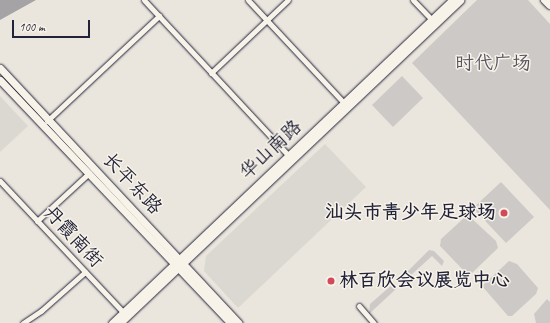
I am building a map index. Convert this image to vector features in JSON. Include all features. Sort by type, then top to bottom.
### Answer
[{"type":"main road","points":[[545,0],[550,5]]},
{"type":"street","points":[[144,0],[289,156]]},
{"type":"street","points":[[248,0],[344,103]]},
{"type":"street","points":[[211,73],[288,0]]},
{"type":"street","points":[[413,0],[432,20]]},
{"type":"street","name":"华山南路","points":[[120,323],[289,156],[452,0]]},
{"type":"street","name":"华山南路","points":[[112,323],[180,263],[460,0]]},
{"type":"street","points":[[46,122],[159,16]]},
{"type":"street","name":"长平东路","points":[[0,68],[89,173],[239,323]]},
{"type":"street","name":"长平东路","points":[[0,80],[46,122],[180,263],[231,323]]},
{"type":"street","points":[[37,220],[89,173]]},
{"type":"street","name":"丹霞南街","points":[[0,181],[124,313]]},
{"type":"street","points":[[23,323],[41,311],[85,272]]},
{"type":"street","points":[[359,306],[374,323]]},
{"type":"shaded area","points":[[0,0],[36,0],[0,20]]},
{"type":"shaded area","points":[[0,96],[28,126],[0,152]]},
{"type":"shaded area","points":[[325,144],[366,187],[238,308],[204,271],[206,256]]},
{"type":"green space","name":"时代广场","points":[[477,0],[528,0],[550,24],[550,210],[412,63]]},
{"type":"green space","points":[[402,76],[423,98],[393,127],[372,105]]},
{"type":"green space","name":"汕头市青少年足球场","points":[[501,182],[534,217],[506,243],[473,208]]},
{"type":"green space","points":[[470,217],[496,241],[498,248],[472,273],[467,274],[440,246],[441,239],[464,218]]},
{"type":"green space","points":[[429,250],[434,251],[444,261],[442,266],[432,256],[410,276],[406,273]]},
{"type":"green space","points":[[509,261],[517,264],[538,288],[536,294],[512,316],[508,316],[482,286]]},
{"type":"green space","points":[[393,284],[397,288],[369,314],[370,304]]},
{"type":"green space","points":[[547,299],[550,302],[550,323],[536,323],[534,314]]},
{"type":"place","name":"汕头市青少年足球场","points":[[504,213]]},
{"type":"place","name":"林百欣会议展览中心","points":[[331,281]]}]
